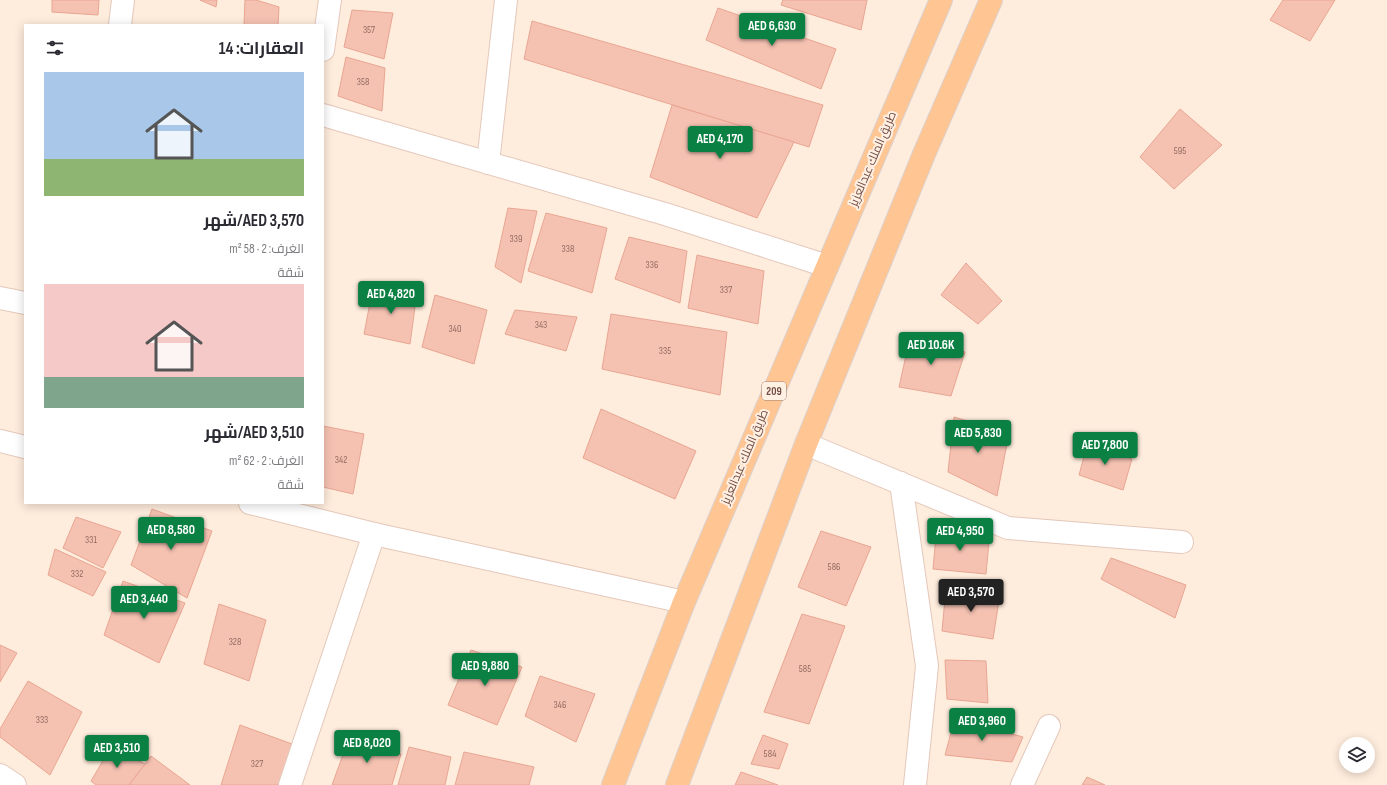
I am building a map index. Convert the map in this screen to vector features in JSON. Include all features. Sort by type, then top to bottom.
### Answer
[{"type":"main road","name":"طريق الملك عبدالعزيز","points":[[613,785],[684,602],[941,0]]},
{"type":"main road","points":[[677,785],[806,444],[924,154],[991,0]]},
{"type":"street","points":[[120,24],[123,0]]},
{"type":"street","points":[[324,43],[330,0]]},
{"type":"street","points":[[488,163],[506,0]]},
{"type":"street","points":[[324,115],[664,214],[827,266]]},
{"type":"street","points":[[0,298],[24,303]]},
{"type":"street","points":[[0,441],[24,447]]},
{"type":"street","points":[[806,444],[1008,528],[1182,542]]},
{"type":"street","points":[[901,483],[927,666],[915,785]]},
{"type":"street","points":[[254,504],[374,534],[684,602]]},
{"type":"street","points":[[290,785],[374,534]]},
{"type":"street","points":[[1022,785],[1049,726]]},
{"type":"street","points":[[0,775],[15,785]]},
{"type":"building","points":[[52,0],[99,0],[98,15],[52,12]]},
{"type":"building","points":[[200,0],[217,0],[216,7]]},
{"type":"building","points":[[245,0],[256,0],[279,7],[278,24],[244,24]]},
{"type":"building","points":[[783,0],[867,0],[861,30],[781,5]]},
{"type":"building","points":[[1283,0],[1335,0],[1310,41],[1270,20]]},
{"type":"building","points":[[718,8],[836,49],[821,89],[706,40]]},
{"type":"building","points":[[352,10],[393,13],[384,59],[344,47]]},
{"type":"building","points":[[532,21],[823,105],[809,147],[524,59]]},
{"type":"building","points":[[346,57],[385,68],[382,111],[338,96]]},
{"type":"building","points":[[672,105],[794,142],[757,218],[650,177]]},
{"type":"building","points":[[1180,109],[1222,145],[1174,189],[1140,157]]},
{"type":"building","points":[[508,208],[537,211],[521,283],[495,267]]},
{"type":"building","points":[[546,213],[607,228],[592,293],[528,271]]},
{"type":"building","points":[[629,237],[687,251],[680,303],[615,279]]},
{"type":"building","points":[[697,255],[764,271],[758,324],[688,308]]},
{"type":"building","points":[[966,263],[1002,301],[978,324],[941,295]]},
{"type":"building","points":[[373,287],[417,292],[410,344],[364,334]]},
{"type":"building","points":[[435,295],[487,310],[474,364],[422,347]]},
{"type":"building","points":[[515,310],[577,317],[566,351],[505,334]]},
{"type":"building","points":[[611,314],[727,332],[720,395],[602,369]]},
{"type":"building","points":[[911,333],[965,352],[951,396],[899,387]]},
{"type":"building","points":[[601,409],[696,451],[675,499],[583,458]]},
{"type":"building","points":[[954,417],[1009,433],[997,496],[948,472]]},
{"type":"building","points":[[324,426],[364,434],[353,494],[324,487]]},
{"type":"building","points":[[1088,442],[1132,459],[1123,490],[1079,475]]},
{"type":"building","points":[[152,509],[212,531],[187,598],[131,565]]},
{"type":"building","points":[[76,517],[121,532],[103,568],[63,548]]},
{"type":"building","points":[[937,525],[989,541],[986,574],[933,569]]},
{"type":"building","points":[[821,531],[871,547],[846,606],[798,587]]},
{"type":"building","points":[[55,549],[106,572],[93,596],[48,575]]},
{"type":"building","points":[[1111,558],[1186,585],[1175,618],[1101,579]]},
{"type":"building","points":[[123,581],[185,603],[159,663],[104,635]]},
{"type":"building","points":[[946,588],[1000,594],[993,639],[942,631]]},
{"type":"building","points":[[219,604],[266,620],[249,681],[204,664]]},
{"type":"building","points":[[802,614],[845,626],[809,724],[764,712]]},
{"type":"building","points":[[0,645],[17,653],[0,682]]},
{"type":"building","points":[[471,650],[522,667],[497,725],[448,705]]},
{"type":"building","points":[[945,660],[986,661],[988,703],[947,699]]},
{"type":"building","points":[[540,676],[595,694],[576,742],[525,716]]},
{"type":"building","points":[[28,681],[82,712],[50,775],[0,737],[0,729]]},
{"type":"building","points":[[955,718],[1023,737],[1012,762],[945,755]]},
{"type":"building","points":[[240,725],[292,744],[280,785],[221,785]]},
{"type":"building","points":[[351,733],[401,754],[392,785],[332,785]]},
{"type":"building","points":[[763,735],[788,744],[779,769],[751,764]]},
{"type":"building","points":[[111,747],[145,764],[129,785],[96,785],[91,781]]},
{"type":"building","points":[[409,747],[451,757],[445,785],[398,785]]},
{"type":"building","points":[[464,752],[534,767],[529,785],[455,785]]},
{"type":"building","points":[[151,756],[190,785],[129,785]]},
{"type":"building","points":[[741,772],[778,785],[735,785]]},
{"type":"building","points":[[1087,777],[1105,785],[1082,785]]}]
